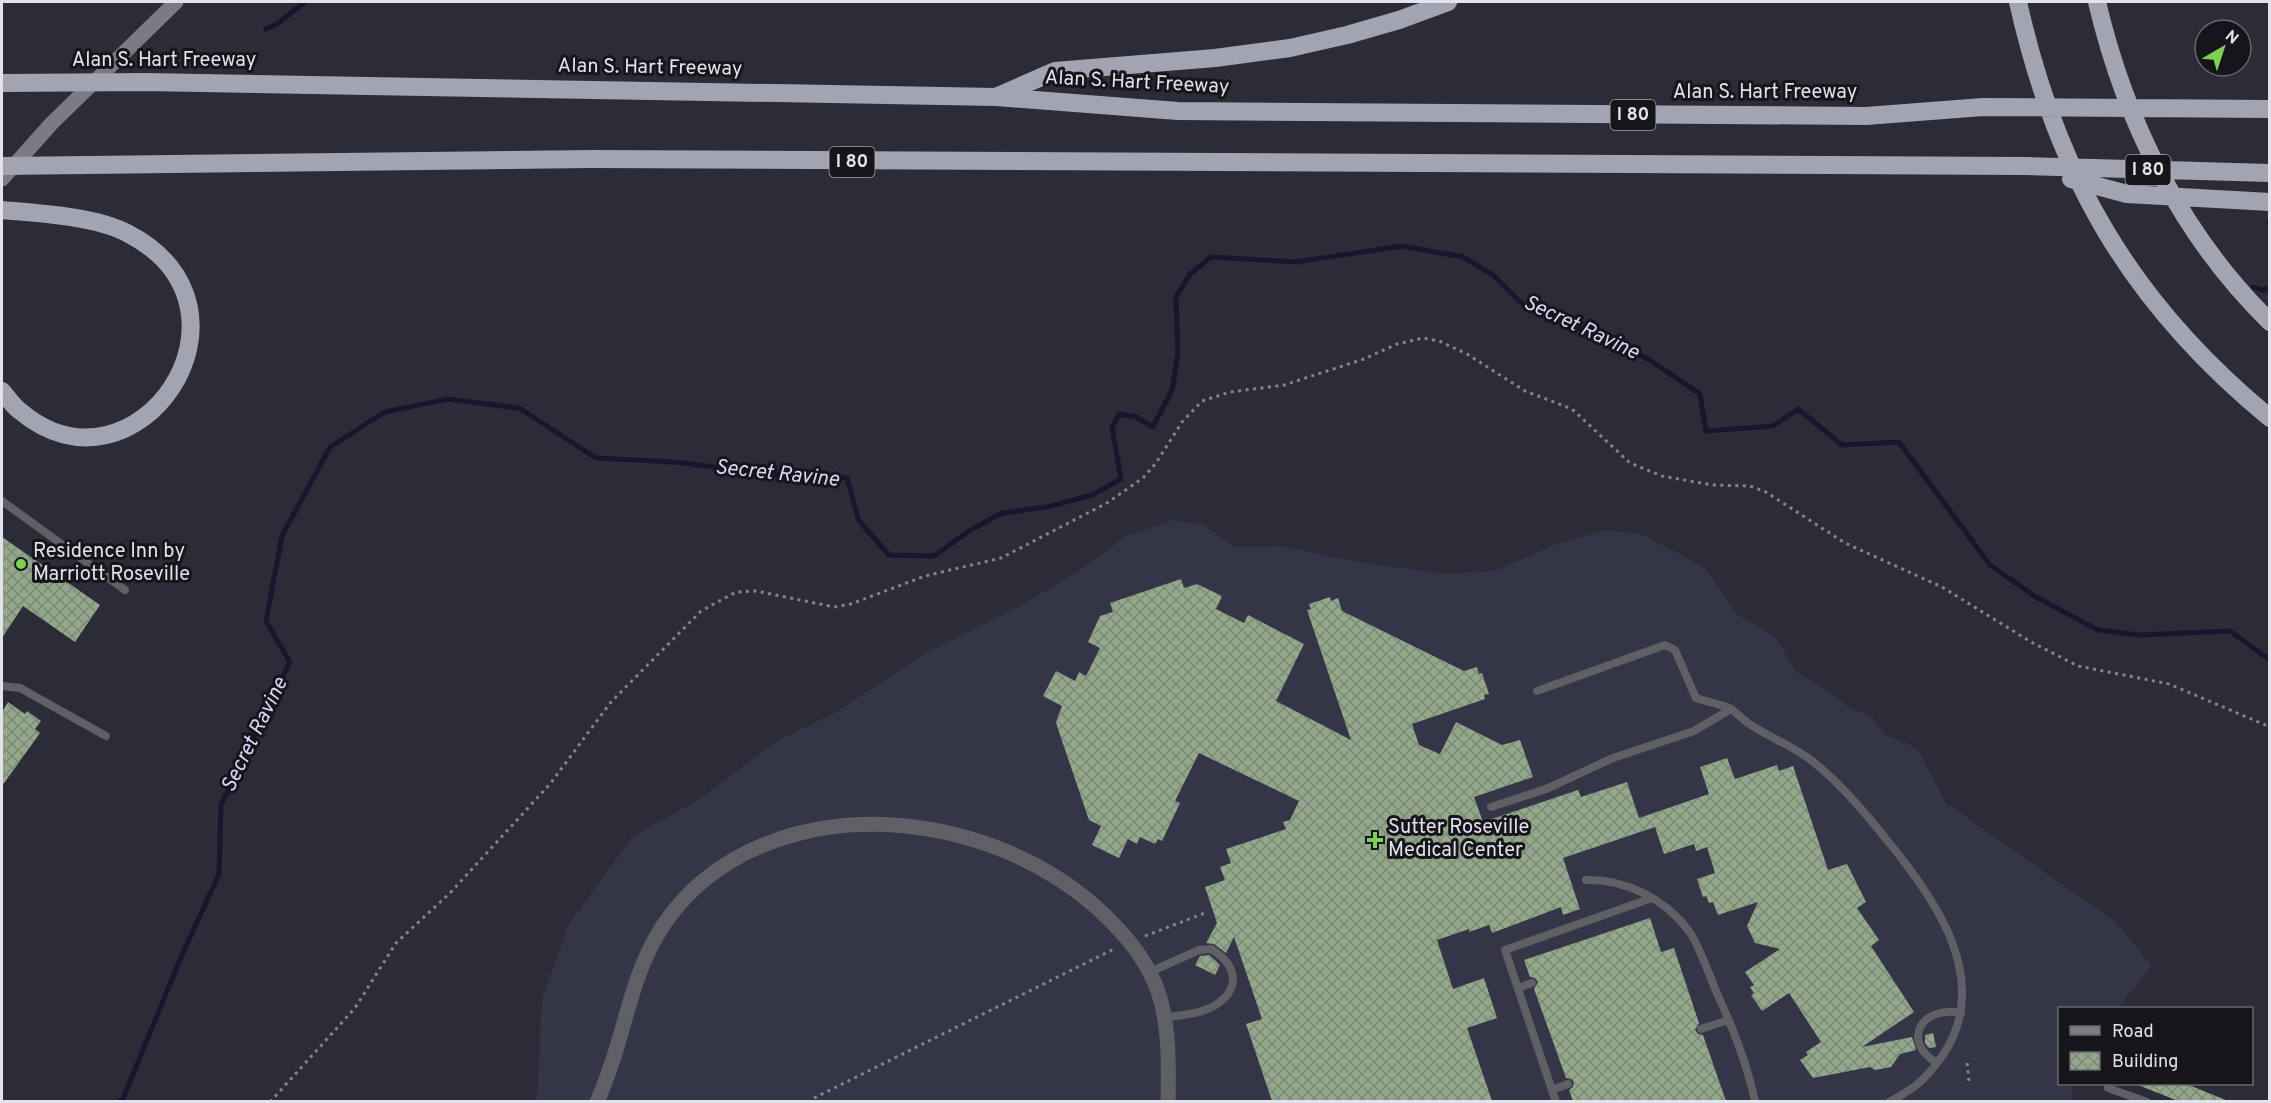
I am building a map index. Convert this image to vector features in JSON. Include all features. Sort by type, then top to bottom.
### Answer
[{"type":"highway","points":[[996,97],[1055,71],[1215,58],[1290,48],[1358,32],[1448,2]]},
{"type":"highway","points":[[2018,2],[2034,64],[2072,168],[2113,244],[2137,280],[2190,346],[2217,373],[2270,418]]},
{"type":"highway","points":[[2097,2],[2111,59],[2152,160],[2197,235],[2230,281],[2270,322]]},
{"type":"highway","name":"Alan S. Hart Freeway","points":[[2,82],[193,83],[996,97],[1178,111],[1866,116],[1983,107],[2270,109]]},
{"type":"highway","name":"I 80","points":[[2,166],[591,159],[2026,166],[2270,173]]},
{"type":"highway","points":[[2026,166],[2127,194],[2270,202]]},
{"type":"highway","points":[[2,210],[33,212],[104,225],[125,232],[150,247],[168,264],[180,283],[187,303],[191,340],[180,375],[169,392],[140,422],[120,431],[98,436],[72,436],[45,428],[19,411],[2,391]]},
{"type":"main road","points":[[2,179],[51,124],[176,2]]},
{"type":"street","points":[[597,1101],[641,964],[667,919],[684,898],[711,875],[750,850],[775,840],[823,828],[879,825],[934,830],[1007,851],[1038,865],[1079,892],[1110,920],[1130,942],[1156,985],[1164,1018],[1168,1055],[1168,1101]]},
{"type":"lane","points":[[2,501],[125,590]]},
{"type":"lane","points":[[1537,691],[1665,645],[1675,650],[1696,698],[1731,709],[1749,724],[1811,761],[1855,803],[1899,854],[1951,938],[1960,964],[1963,989],[1961,1013],[1952,1040],[1937,1063],[1928,1076],[1913,1089],[1889,1101]]},
{"type":"lane","points":[[2,686],[20,688],[106,736]]},
{"type":"lane","points":[[1491,807],[1546,789],[1613,758],[1694,731],[1731,709]]},
{"type":"lane","points":[[1586,880],[1599,880],[1636,889],[1664,905],[1690,932],[1743,1056],[1755,1101]]},
{"type":"lane","points":[[1556,1101],[1505,950],[1652,898]]},
{"type":"lane","points":[[1150,972],[1199,950],[1210,949],[1228,962],[1234,981],[1230,992],[1220,1002],[1204,1010],[1164,1018]]},
{"type":"lane","points":[[1518,988],[1532,983]]},
{"type":"lane","points":[[1937,1063],[1923,1053],[1918,1042],[1918,1033],[1922,1024],[1931,1015],[1939,1012],[1961,1013]]},
{"type":"lane","points":[[1701,1029],[1728,1020]]},
{"type":"lane","points":[[1552,1090],[1568,1084]]},
{"type":"lane","points":[[2108,1088],[2147,1101]]},
{"type":"path","points":[[270,1101],[355,1008],[396,943],[465,876],[550,784],[611,702],[701,611],[736,592],[756,591],[834,607],[851,604],[925,576],[1002,558],[1107,503],[1143,478],[1156,463],[1182,422],[1202,401],[1230,392],[1284,385],[1364,359],[1397,344],[1423,338],[1439,341],[1467,354],[1525,391],[1572,409],[1630,463],[1662,476],[1712,484],[1750,486],[1766,492],[1845,543],[1942,587],[2031,642],[2078,666],[2169,684],[2270,727]]},
{"type":"path","points":[[814,1098],[1101,954],[1205,913]]},
{"type":"path","points":[[1967,1064],[1969,1081]]},
{"type":"shaded area","points":[[1173,520],[1204,525],[1234,547],[1282,546],[1358,562],[1445,574],[1498,570],[1551,546],[1601,531],[1639,533],[1704,567],[1737,614],[1777,639],[1796,672],[1829,691],[1852,710],[1870,715],[1886,735],[1917,748],[1946,803],[2116,922],[2152,966],[2119,1007],[2058,1007],[2058,1085],[2071,1085],[2073,1101],[535,1102],[542,998],[569,924],[633,836],[700,799],[777,741],[831,715],[924,654],[1018,607],[1079,571],[1125,537]]},
{"type":"building","name":"Residence Inn by Marriott Roseville","points":[[2,537],[100,605],[75,642],[23,606],[2,638]]},
{"type":"building","points":[[1181,579],[1184,588],[1197,584],[1222,596],[1216,609],[1244,623],[1248,615],[1304,644],[1276,701],[1351,740],[1307,610],[1311,609],[1309,604],[1330,597],[1331,601],[1338,598],[1342,611],[1464,671],[1477,667],[1479,674],[1482,673],[1489,694],[1484,695],[1485,699],[1412,724],[1419,745],[1440,754],[1456,722],[1502,745],[1520,740],[1533,777],[1474,797],[1483,822],[1578,790],[1581,797],[1627,782],[1639,818],[1709,794],[1700,767],[1727,758],[1735,779],[1777,765],[1779,771],[1793,766],[1828,870],[1847,864],[1866,902],[1857,908],[1879,940],[1871,946],[1914,1012],[1862,1047],[1912,1037],[1916,1050],[1900,1054],[1891,1067],[1875,1070],[1870,1067],[1813,1078],[1800,1060],[1808,1055],[1806,1052],[1821,1042],[1789,993],[1762,1011],[1751,995],[1754,993],[1750,987],[1754,985],[1745,972],[1780,949],[1755,943],[1747,926],[1758,902],[1718,915],[1713,902],[1709,903],[1706,896],[1703,897],[1697,879],[1715,873],[1707,847],[1696,851],[1694,844],[1664,854],[1655,827],[1563,858],[1580,909],[1563,915],[1561,907],[1492,933],[1489,925],[1437,940],[1453,989],[1484,978],[1497,1018],[1467,1028],[1492,1101],[1272,1101],[1246,1024],[1262,1019],[1234,937],[1226,953],[1214,944],[1206,943],[1217,923],[1205,887],[1225,880],[1220,867],[1231,863],[1226,849],[1286,829],[1283,822],[1290,820],[1299,801],[1199,753],[1175,801],[1180,803],[1162,841],[1158,839],[1155,844],[1140,837],[1137,844],[1128,839],[1119,858],[1092,845],[1101,826],[1089,820],[1059,732],[1056,722],[1062,706],[1043,696],[1056,671],[1075,681],[1079,672],[1086,676],[1100,648],[1088,642],[1100,616],[1113,612],[1110,603]]},
{"type":"building","points":[[8,702],[25,714],[27,711],[41,721],[35,729],[40,733],[2,786],[2,712]]},
{"type":"building","points":[[1650,918],[1661,952],[1674,948],[1699,1023],[1695,1030],[1698,1034],[1703,1035],[1726,1101],[1573,1101],[1569,1090],[1573,1087],[1574,1082],[1566,1078],[1534,989],[1538,982],[1535,978],[1530,977],[1524,960]]},
{"type":"building","points":[[1209,955],[1220,965],[1215,975],[1195,965],[1200,956]]},
{"type":"building","points":[[1933,1033],[1936,1047],[1929,1048],[1925,1043],[1925,1035]]},
{"type":"building","points":[[2138,1085],[2189,1085],[2228,1101],[2178,1101]]},
{"type":"waterway","points":[[266,29],[277,24],[305,2]]},
{"type":"waterway","name":"Secret Ravine","points":[[118,1102],[123,1099],[178,964],[219,874],[221,805],[290,662],[266,621],[282,536],[330,447],[385,412],[448,399],[519,408],[596,458],[674,462],[789,476],[847,478],[859,521],[889,555],[934,556],[969,531],[1002,513],[1047,507],[1092,495],[1121,479],[1112,427],[1119,414],[1136,417],[1153,427],[1172,390],[1178,355],[1176,297],[1190,274],[1211,257],[1296,262],[1402,246],[1463,257],[1493,275],[1520,302],[1648,359],[1700,394],[1706,431],[1773,426],[1798,409],[1842,445],[1899,442],[1990,565],[2036,597],[2098,630],[2138,635],[2230,631],[2270,660]]},
{"type":"waterway","points":[[2253,287],[2262,290],[2270,288]]},
{"type":"place","name":"Residence Inn by Marriott Roseville","points":[[21,564]]},
{"type":"place","name":"Sutter Roseville Medical Center","points":[[1375,840]]}]
